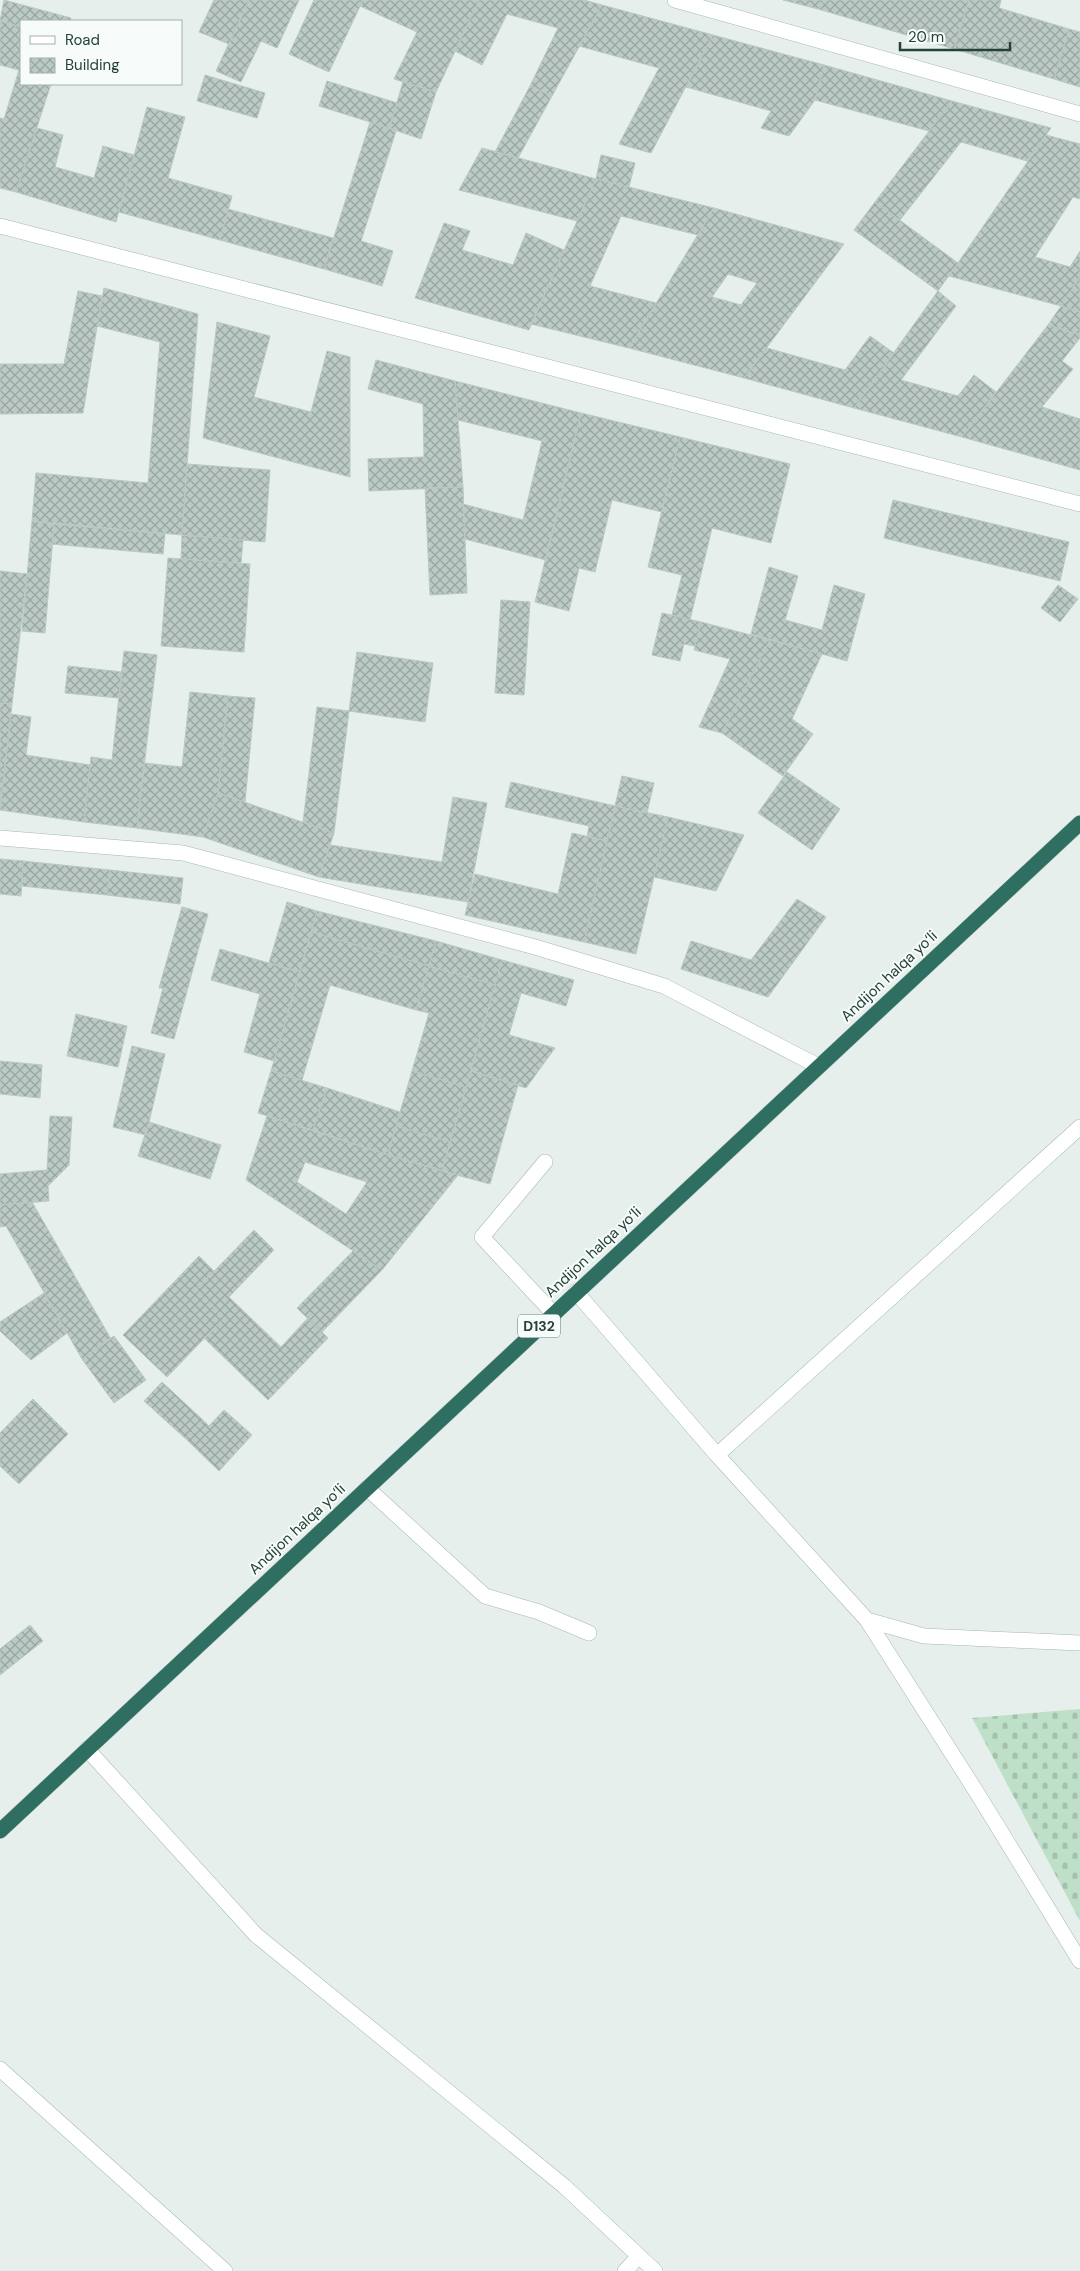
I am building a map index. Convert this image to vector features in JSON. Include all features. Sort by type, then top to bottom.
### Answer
[{"type":"highway","name":"Andijon halqa yo‘li","points":[[0,1831],[1080,823]]},
{"type":"street","points":[[675,0],[1080,114]]},
{"type":"street","points":[[0,226],[1080,504]]},
{"type":"street","points":[[0,838],[183,853],[535,947],[664,986],[818,1066]]},
{"type":"street","points":[[717,1455],[1080,1127]]},
{"type":"street","points":[[545,1162],[482,1237],[553,1313]]},
{"type":"street","points":[[576,1292],[717,1455],[867,1620],[979,1796],[1080,1961]]},
{"type":"street","points":[[367,1488],[485,1596],[539,1612],[589,1633]]},
{"type":"street","points":[[867,1620],[924,1636],[1080,1643]]},
{"type":"street","points":[[87,1749],[256,1935],[564,2186],[655,2271]]},
{"type":"street","points":[[3,2077],[225,2271]]},
{"type":"street","points":[[625,2271],[639,2256]]},
{"type":"green space","points":[[1080,1709],[1080,1921],[972,1718]]},
{"type":"building","points":[[4,0],[71,18],[70,20],[20,20],[20,27],[0,21]]},
{"type":"building","points":[[214,0],[249,0],[229,44],[199,32]]},
{"type":"building","points":[[249,0],[299,0],[277,48],[261,41],[241,82],[216,71]]},
{"type":"building","points":[[314,0],[363,0],[329,72],[289,54]]},
{"type":"building","points":[[363,0],[479,0],[436,92],[394,79],[417,32],[360,6]]},
{"type":"building","points":[[479,0],[584,0],[602,5],[552,96],[530,86],[558,28],[507,14],[482,65],[455,51]]},
{"type":"building","points":[[783,0],[825,0],[818,9]]},
{"type":"building","points":[[825,0],[969,0],[954,49],[818,9]]},
{"type":"building","points":[[969,0],[1001,0],[999,8],[1069,29],[1054,79],[954,49]]},
{"type":"building","points":[[602,5],[713,35],[651,153],[619,144],[659,68],[579,46]]},
{"type":"building","points":[[0,21],[20,27],[20,85],[51,85],[16,192],[0,188],[0,118],[4,119],[19,70],[0,65]]},
{"type":"building","points":[[1069,29],[1080,32],[1080,87],[1054,79]]},
{"type":"building","points":[[713,35],[824,65],[815,100],[789,136],[761,128],[771,111],[686,87]]},
{"type":"building","points":[[824,65],[952,101],[929,131],[815,100]]},
{"type":"building","points":[[205,75],[265,93],[257,118],[197,101]]},
{"type":"building","points":[[327,81],[397,103],[389,128],[319,106]]},
{"type":"building","points":[[403,82],[436,92],[421,139],[389,128]]},
{"type":"building","points":[[530,86],[552,96],[518,158],[495,152]]},
{"type":"building","points":[[952,101],[1051,128],[1027,161],[961,142],[900,220],[875,202]]},
{"type":"building","points":[[147,107],[185,117],[168,178],[232,196],[220,240],[119,212]]},
{"type":"building","points":[[370,122],[396,131],[361,241],[393,251],[382,286],[324,269]]},
{"type":"building","points":[[37,128],[63,135],[55,167],[94,178],[103,146],[134,155],[116,222],[16,192]]},
{"type":"building","points":[[1046,135],[1080,144],[1080,199],[1073,197],[1035,257],[1070,267],[1080,251],[1080,277],[1061,306],[949,276]]},
{"type":"building","points":[[482,148],[596,179],[577,221],[459,190]]},
{"type":"building","points":[[601,155],[635,163],[629,187],[596,179]]},
{"type":"building","points":[[596,179],[714,208],[698,235],[621,216],[590,286],[656,303],[629,348],[531,324]]},
{"type":"building","points":[[875,202],[958,263],[938,291],[854,230]]},
{"type":"building","points":[[714,208],[844,244],[744,378],[629,348]],"holes":[[[728,274],[757,283],[741,305],[712,297]]]},
{"type":"building","points":[[228,209],[333,238],[324,269],[220,240]]},
{"type":"building","points":[[444,223],[470,231],[462,250],[513,265],[526,233],[564,250],[529,330],[415,298]]},
{"type":"building","points":[[1080,277],[1080,312],[1061,306]]},
{"type":"building","points":[[104,288],[198,314],[182,535],[32,521],[36,473],[148,483],[160,342],[97,326]]},
{"type":"building","points":[[78,291],[102,296],[83,413],[0,414],[0,364],[64,364]]},
{"type":"building","points":[[938,291],[956,306],[901,380],[958,396],[974,375],[996,392],[962,437],[854,408]]},
{"type":"building","points":[[1061,306],[1080,312],[1080,335],[1048,325]]},
{"type":"building","points":[[217,322],[270,336],[254,397],[311,412],[327,351],[350,357],[350,477],[203,438]]},
{"type":"building","points":[[1048,325],[1080,335],[1080,338],[1062,361],[1073,369],[1042,407],[1080,419],[1080,470],[962,437]]},
{"type":"building","points":[[870,336],[894,353],[854,408],[744,378],[767,348],[845,370]]},
{"type":"building","points":[[376,360],[455,381],[463,487],[369,491],[368,459],[424,457],[423,404],[368,389]]},
{"type":"building","points":[[455,381],[581,413],[546,560],[465,539],[463,504],[523,520],[542,441],[458,420]]},
{"type":"building","points":[[581,413],[680,437],[662,512],[612,500],[595,572],[579,568],[569,611],[535,602]]},
{"type":"building","points":[[680,437],[790,464],[771,543],[712,528],[690,620],[672,615],[682,575],[648,567]]},
{"type":"building","points":[[187,464],[270,470],[265,542],[182,535]]},
{"type":"building","points":[[463,487],[467,593],[430,595],[425,488]]},
{"type":"building","points":[[893,500],[1069,542],[1060,581],[884,538]]},
{"type":"building","points":[[32,521],[54,524],[45,633],[22,631]]},
{"type":"building","points":[[54,524],[165,534],[163,554],[52,544]]},
{"type":"building","points":[[182,535],[243,540],[241,563],[181,559]]},
{"type":"building","points":[[168,558],[250,564],[244,652],[161,646]]},
{"type":"building","points":[[769,567],[798,576],[785,620],[822,630],[834,585],[865,594],[847,661],[751,634]]},
{"type":"building","points":[[0,571],[27,574],[12,704],[0,703]]},
{"type":"building","points":[[1058,585],[1078,599],[1060,622],[1041,608]]},
{"type":"building","points":[[501,600],[530,602],[524,695],[495,693]]},
{"type":"building","points":[[662,613],[701,622],[695,646],[684,644],[680,661],[652,655]]},
{"type":"building","points":[[701,622],[770,640],[722,733],[699,727],[730,659],[694,650]]},
{"type":"building","points":[[770,640],[822,654],[792,719],[813,734],[783,776],[722,733]]},
{"type":"building","points":[[124,651],[157,655],[137,828],[84,822],[91,757],[112,760]]},
{"type":"building","points":[[357,652],[433,663],[425,722],[349,711]]},
{"type":"building","points":[[68,666],[122,672],[119,698],[65,693]]},
{"type":"building","points":[[190,692],[228,696],[218,793],[203,837],[137,828],[144,763],[182,767]]},
{"type":"building","points":[[228,696],[255,698],[245,802],[218,793]]},
{"type":"building","points":[[0,703],[12,704],[0,808]]},
{"type":"building","points":[[317,707],[349,711],[334,833],[303,822]]},
{"type":"building","points":[[11,714],[31,717],[26,755],[90,765],[84,822],[0,810]]},
{"type":"building","points":[[787,772],[840,809],[812,850],[758,813]]},
{"type":"building","points":[[622,776],[654,783],[647,813],[615,806]]},
{"type":"building","points":[[511,782],[615,806],[607,841],[587,837],[589,826],[505,807]]},
{"type":"building","points":[[218,793],[334,833],[319,877],[203,837]]},
{"type":"building","points":[[453,797],[487,803],[468,902],[319,877],[330,845],[442,862]]},
{"type":"building","points":[[615,806],[668,817],[636,954],[584,942]]},
{"type":"building","points":[[668,817],[744,835],[716,891],[654,877]]},
{"type":"building","points":[[572,833],[607,841],[584,942],[465,915],[475,874],[558,894]]},
{"type":"building","points":[[0,859],[23,861],[21,896],[0,894]]},
{"type":"building","points":[[23,861],[110,870],[107,895],[22,886]]},
{"type":"building","points":[[110,870],[183,878],[180,904],[107,895]]},
{"type":"building","points":[[797,899],[826,917],[768,997],[681,969],[691,941],[751,960]]},
{"type":"building","points":[[287,902],[317,911],[300,972],[269,963]]},
{"type":"building","points":[[182,907],[208,914],[174,1039],[151,1033],[163,988],[159,988]]},
{"type":"building","points":[[317,911],[436,941],[429,966],[311,932]]},
{"type":"building","points":[[311,932],[429,966],[416,1010],[330,985],[302,1080],[271,1071]]},
{"type":"building","points":[[436,941],[502,960],[495,985],[429,966]]},
{"type":"building","points":[[220,949],[300,972],[274,1061],[244,1052],[260,994],[211,980]]},
{"type":"building","points":[[502,960],[574,980],[566,1006],[521,993],[509,1035],[555,1048],[526,1088],[471,1071]]},
{"type":"building","points":[[429,966],[495,985],[466,1087],[412,1071],[429,1013],[416,1010]]},
{"type":"building","points":[[76,1014],[127,1026],[118,1067],[67,1056]]},
{"type":"building","points":[[132,1046],[165,1054],[146,1135],[113,1127]]},
{"type":"building","points":[[0,1061],[42,1065],[40,1098],[0,1094]]},
{"type":"building","points":[[271,1071],[327,1088],[313,1130],[258,1113]]},
{"type":"building","points":[[412,1071],[466,1087],[450,1142],[396,1126]]},
{"type":"building","points":[[471,1071],[518,1085],[490,1184],[442,1171]]},
{"type":"building","points":[[327,1088],[400,1112],[388,1155],[313,1130]]},
{"type":"building","points":[[50,1116],[72,1117],[69,1165],[48,1186],[49,1201],[0,1205],[0,1174],[47,1170]]},
{"type":"building","points":[[267,1116],[388,1155],[458,1175],[382,1270],[246,1180]],"holes":[[[305,1162],[367,1182],[346,1214],[297,1182]]]},
{"type":"building","points":[[149,1122],[221,1145],[210,1179],[138,1156]]},
{"type":"building","points":[[396,1126],[450,1142],[442,1171],[388,1155]]},
{"type":"building","points":[[32,1202],[111,1339],[82,1359],[6,1226],[0,1227],[0,1205]]},
{"type":"building","points":[[254,1230],[274,1250],[229,1297],[281,1347],[308,1318],[328,1338],[268,1400],[204,1338],[224,1318],[196,1290]]},
{"type":"building","points":[[353,1251],[382,1270],[322,1332],[297,1308]]},
{"type":"building","points":[[199,1256],[214,1271],[196,1290],[224,1318],[167,1377],[123,1335]]},
{"type":"building","points":[[44,1293],[67,1333],[31,1360],[0,1331],[0,1322]]},
{"type":"building","points":[[114,1336],[146,1380],[114,1403],[82,1359]]},
{"type":"building","points":[[162,1382],[203,1420],[186,1439],[144,1401]]},
{"type":"building","points":[[33,1399],[68,1434],[19,1484],[0,1466],[0,1433]]},
{"type":"building","points":[[224,1410],[252,1435],[219,1471],[186,1439],[203,1420],[209,1426]]},
{"type":"building","points":[[30,1625],[43,1641],[0,1675],[0,1649]]}]
